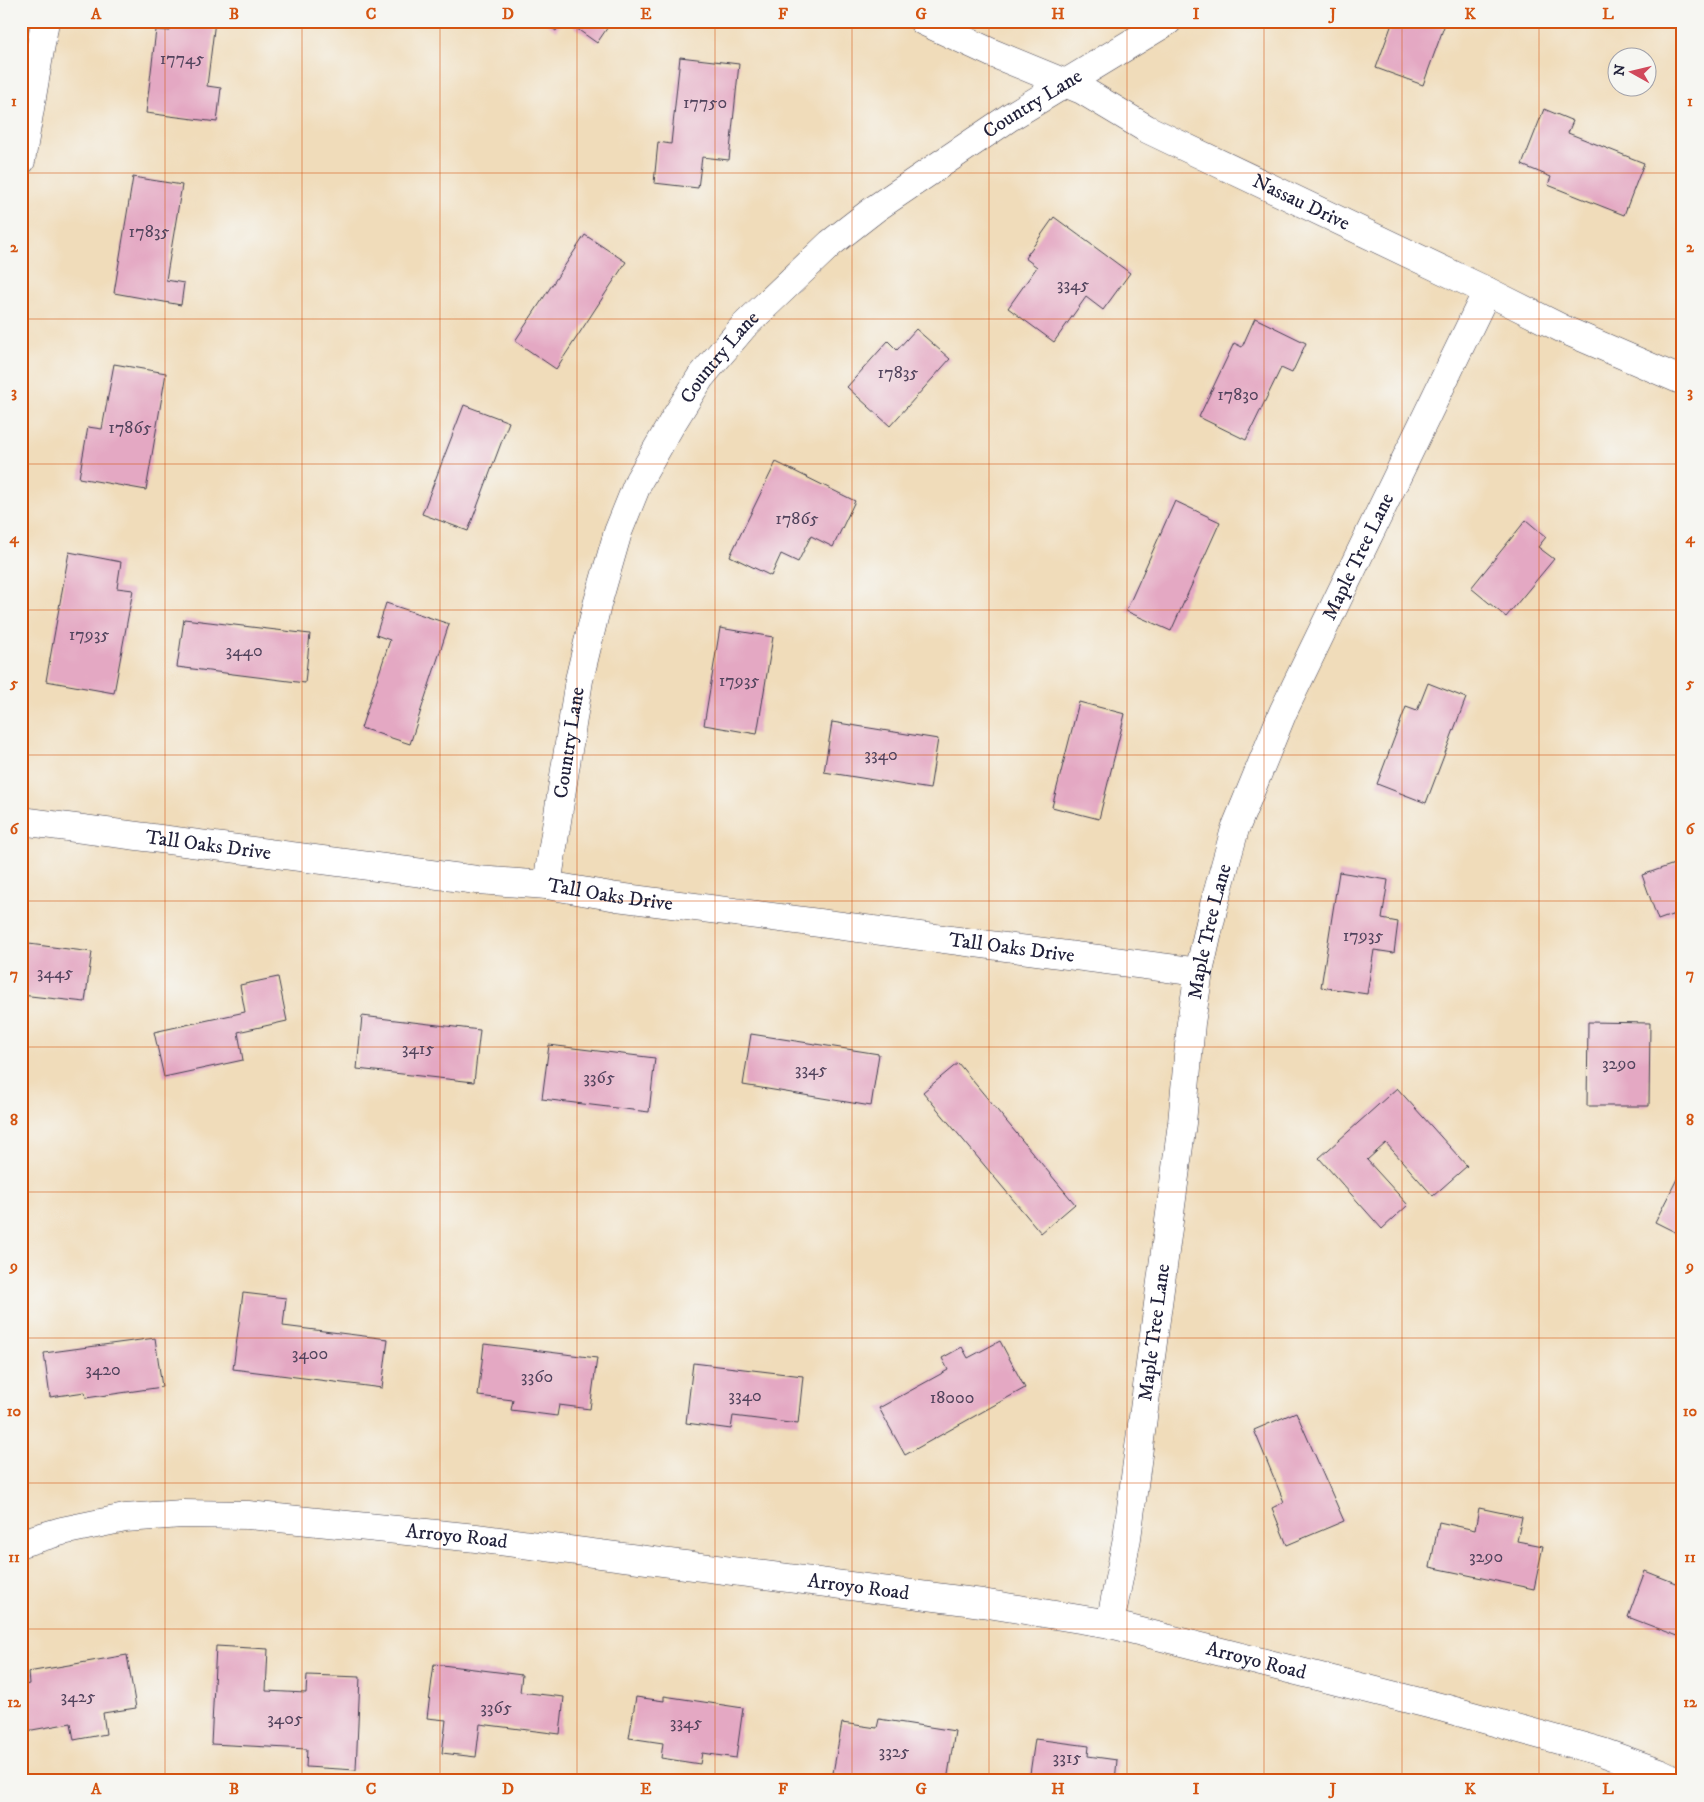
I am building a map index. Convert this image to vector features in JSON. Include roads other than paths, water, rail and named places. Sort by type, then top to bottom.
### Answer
[{"type":"street","points":[[21,161],[45,21]]},
{"type":"street","name":"Nassau Drive","points":[[923,21],[992,53],[1082,90],[1147,129],[1488,291],[1567,331],[1683,381]]},
{"type":"street","name":"Country Lane","points":[[547,885],[579,680],[597,605],[618,532],[639,480],[700,378],[744,326],[831,243],[884,203],[1010,117],[1168,21]]},
{"type":"street","name":"Maple Tree Lane","points":[[1110,1624],[1128,1528],[1182,1123],[1191,1023],[1199,972],[1214,906],[1235,829],[1284,712],[1488,291]]},
{"type":"street","name":"Tall Oaks Drive","points":[[21,821],[477,880],[547,885],[617,897],[1199,972]]},
{"type":"street","name":"Arroyo Road","points":[[21,1543],[125,1518],[182,1514],[248,1515],[505,1542],[982,1603],[1110,1624],[1453,1710],[1602,1752],[1678,1781]]}]
